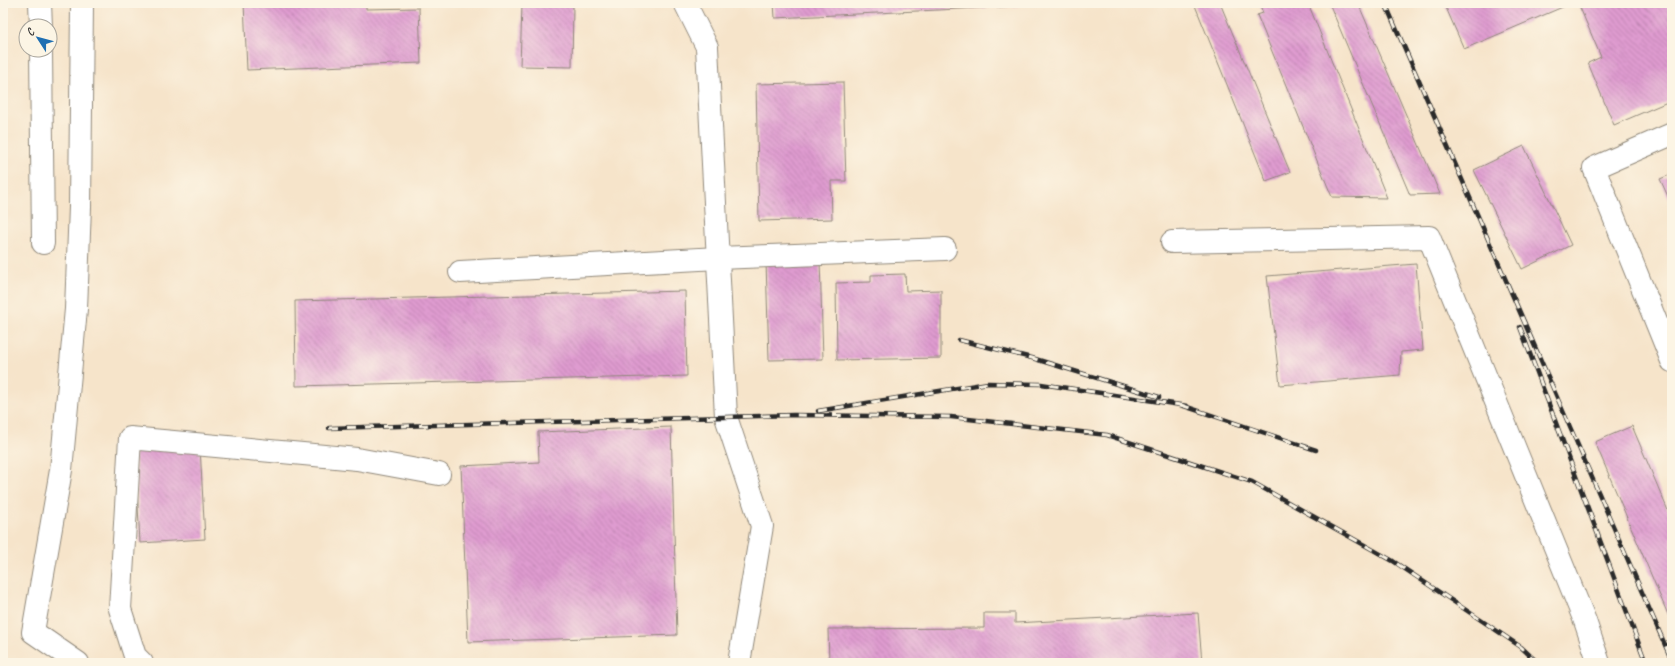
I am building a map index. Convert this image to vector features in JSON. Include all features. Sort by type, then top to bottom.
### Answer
[{"type":"lane","points":[[40,3],[41,18]]},
{"type":"lane","points":[[78,663],[33,632],[60,470],[76,309],[80,207],[82,3]]},
{"type":"lane","points":[[685,3],[707,47],[726,417],[762,526],[739,663]]},
{"type":"lane","points":[[41,58],[43,243]]},
{"type":"lane","points":[[1672,134],[1594,168],[1672,361]]},
{"type":"lane","points":[[1172,242],[1429,237],[1585,621],[1598,663]]},
{"type":"lane","points":[[460,272],[718,258],[945,249]]},
{"type":"lane","points":[[142,663],[135,656],[120,609],[130,438],[357,459],[439,474]]},
{"type":"building","points":[[244,3],[366,3],[366,9],[419,8],[421,63],[247,70]]},
{"type":"building","points":[[774,3],[1019,3],[1019,6],[775,18]]},
{"type":"building","points":[[1194,3],[1220,3],[1290,172],[1266,181]]},
{"type":"building","points":[[1259,3],[1308,3],[1387,198],[1332,197],[1257,15],[1263,13]]},
{"type":"building","points":[[1329,3],[1358,3],[1440,194],[1410,195]]},
{"type":"building","points":[[1444,3],[1572,3],[1464,49]]},
{"type":"building","points":[[1578,3],[1672,3],[1672,100],[1614,125],[1588,63],[1601,57]]},
{"type":"building","points":[[522,5],[573,5],[572,67],[520,66]]},
{"type":"building","points":[[843,82],[846,181],[831,181],[832,219],[759,221],[756,84]]},
{"type":"building","points":[[1524,146],[1571,245],[1522,269],[1474,170]]},
{"type":"building","points":[[1672,174],[1672,205],[1660,179]]},
{"type":"building","points":[[820,260],[823,359],[769,360],[766,262]]},
{"type":"building","points":[[1416,264],[1423,350],[1401,352],[1400,375],[1280,385],[1267,276]]},
{"type":"building","points":[[905,274],[906,291],[941,290],[941,358],[837,360],[836,283],[871,282],[871,275]]},
{"type":"building","points":[[685,291],[687,376],[296,386],[295,301]]},
{"type":"building","points":[[1632,426],[1672,520],[1672,616],[1669,617],[1595,442]]},
{"type":"building","points":[[671,427],[677,635],[468,642],[461,466],[539,462],[538,432]]},
{"type":"building","points":[[200,447],[205,539],[140,543],[135,451]]},
{"type":"building","points":[[984,613],[1015,613],[1015,623],[1198,613],[1202,663],[829,663],[828,629],[984,628]]},
{"type":"railway","points":[[1385,3],[1672,661]]},
{"type":"railway","points":[[1520,327],[1646,663]]},
{"type":"railway","points":[[959,340],[1032,358],[1159,397]]},
{"type":"railway","points":[[818,411],[988,383],[1041,384],[1187,406]]},
{"type":"railway","points":[[1181,405],[1316,450]]},
{"type":"railway","points":[[329,428],[794,415],[951,417],[1107,435],[1252,482],[1393,561],[1521,647],[1538,663]]}]
